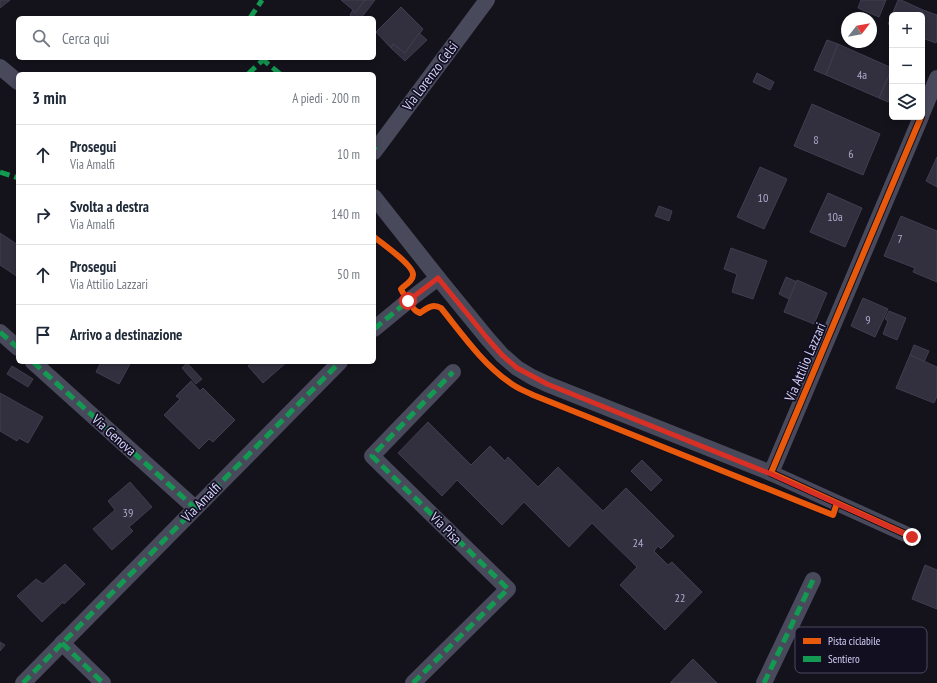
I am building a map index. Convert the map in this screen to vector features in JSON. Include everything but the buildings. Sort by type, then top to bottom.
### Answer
[{"type":"street","name":"Via Lorenzo Celsi","points":[[376,149],[487,0]]},
{"type":"street","points":[[0,67],[16,80]]},
{"type":"street","points":[[925,107],[937,78]]},
{"type":"street","name":"Via Attilio Lazzari","points":[[771,474],[920,120]]},
{"type":"street","points":[[376,200],[487,338],[502,355],[517,368],[547,384],[771,474],[912,537]]},
{"type":"street","points":[[376,327],[438,278]]},
{"type":"street","points":[[0,332],[16,346]]},
{"type":"street","name":"Via Genova","points":[[35,364],[195,508]]},
{"type":"street","name":"Via Amalfi","points":[[23,683],[338,364]]},
{"type":"street","name":"Via Pisa","points":[[413,683],[508,589],[372,456],[453,372]]},
{"type":"street","points":[[764,683],[813,580]]},
{"type":"street","points":[[62,643],[103,683]]},
{"type":"marked path","points":[[251,16],[262,0]]},
{"type":"marked path","points":[[263,60],[278,72]]},
{"type":"marked path","points":[[250,72],[263,60]]},
{"type":"marked path","points":[[0,172],[16,177]]},
{"type":"marked path","points":[[376,327],[408,301]]},
{"type":"marked path","points":[[0,332],[16,346]]},
{"type":"marked path","points":[[35,364],[195,508]]},
{"type":"marked path","points":[[23,683],[338,364]]},
{"type":"marked path","points":[[413,683],[508,589],[372,456],[453,372]]},
{"type":"marked path","points":[[764,683],[813,580]]},
{"type":"marked path","points":[[62,643],[103,683]]},
{"type":"cycle path","points":[[912,537],[771,473],[920,120]]},
{"type":"cycle path","points":[[376,239],[397,255],[412,271],[412,279],[401,289],[403,293]]},
{"type":"cycle path","points":[[414,309],[420,313],[433,306],[441,308],[473,348],[490,366],[512,384],[533,395],[833,515],[837,503]]},
{"type":"route","points":[[408,301],[438,278],[487,338],[502,355],[517,368],[547,384],[771,474],[912,537]]}]
